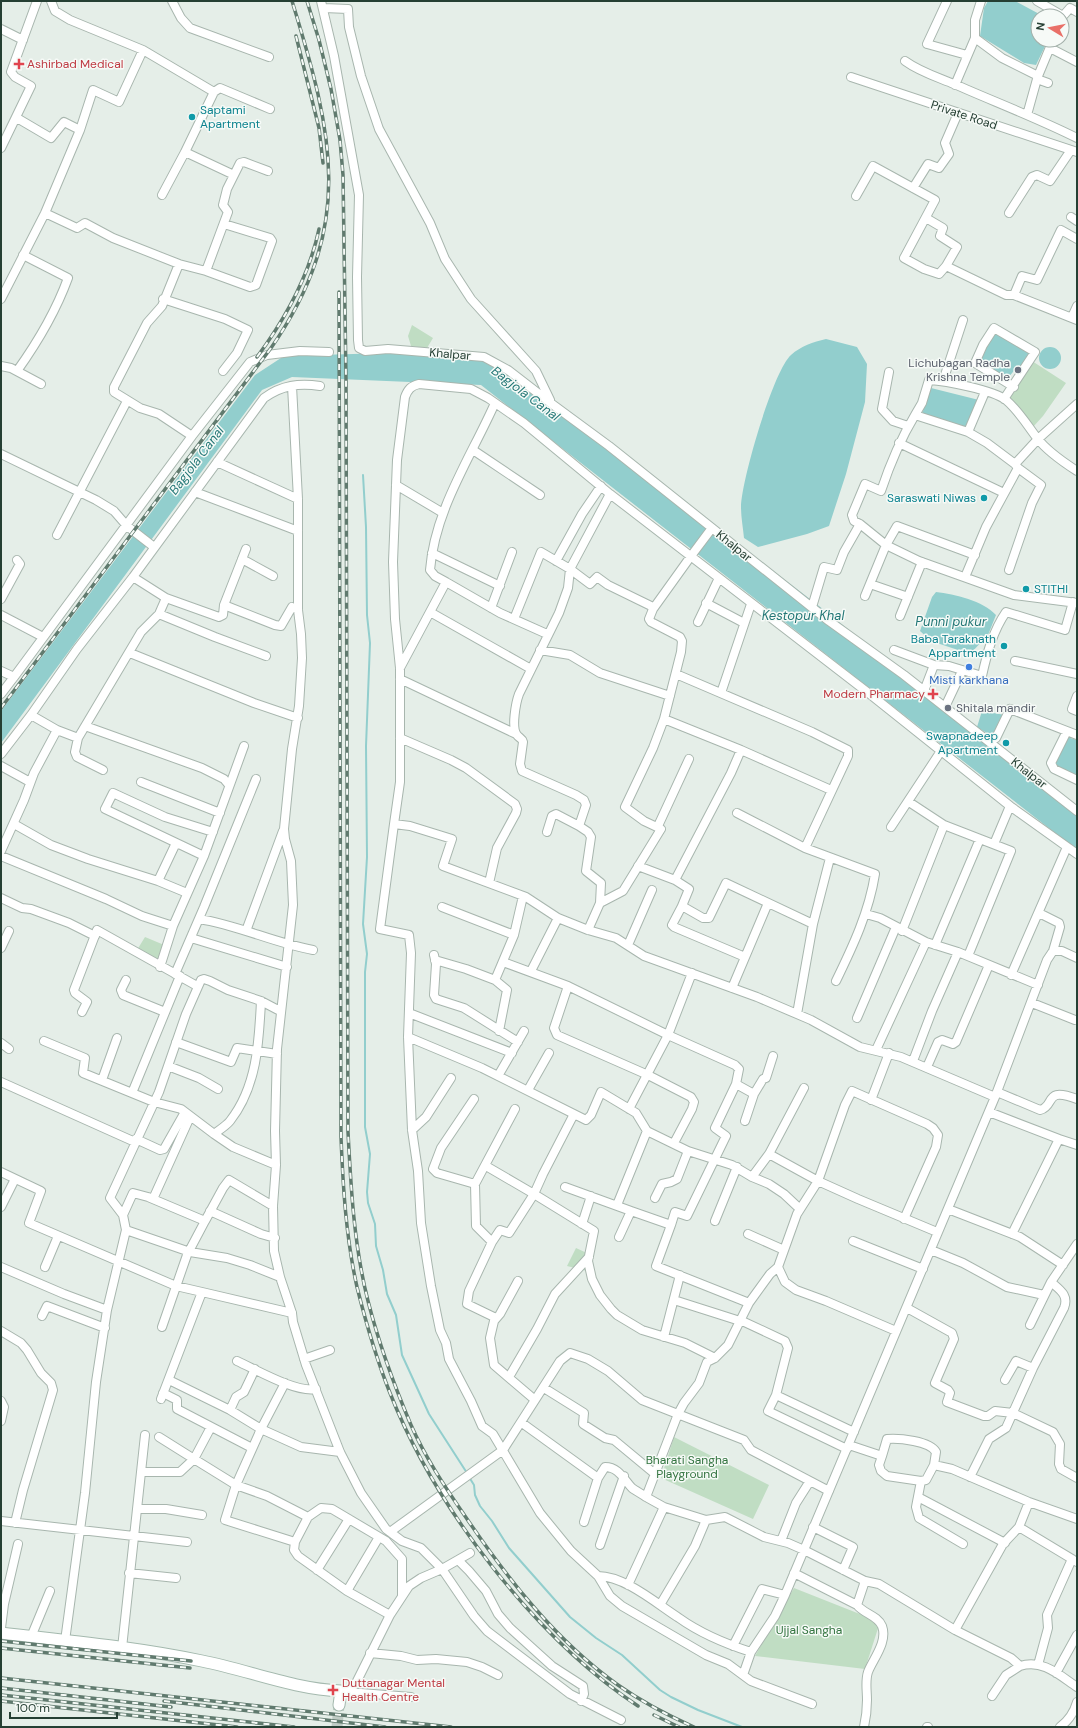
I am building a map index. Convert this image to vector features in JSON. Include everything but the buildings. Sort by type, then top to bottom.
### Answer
[{"type":"street","points":[[1,148],[17,118],[31,86],[15,77],[11,72],[37,1]]},
{"type":"street","points":[[51,1],[55,11],[70,20],[143,50],[214,92]]},
{"type":"street","points":[[172,1],[181,18],[190,28],[269,57]]},
{"type":"street","points":[[947,1],[927,44],[967,55]]},
{"type":"street","points":[[955,85],[975,38],[975,20],[981,1]]},
{"type":"street","points":[[1037,1],[1048,8]]},
{"type":"street","points":[[322,4],[348,9],[349,27],[361,76],[379,129],[430,223],[446,259],[471,299],[536,371],[552,404]]},
{"type":"street","name":"Khalpar","points":[[322,4],[348,124],[359,196],[357,277],[359,348],[365,351],[388,349],[484,357],[508,370],[609,446],[812,607],[945,707],[1077,811]]},
{"type":"street","points":[[1,29],[22,40]]},
{"type":"street","points":[[975,38],[1002,58],[1048,83]]},
{"type":"street","points":[[1027,115],[1038,77],[1049,48]]},
{"type":"street","points":[[1057,48],[1077,62]]},
{"type":"street","points":[[1,299],[45,213],[80,130],[93,90],[119,102],[143,50]]},
{"type":"street","points":[[904,62],[1077,138]]},
{"type":"street","name":"Private Road","points":[[851,77],[1074,151]]},
{"type":"street","points":[[162,195],[186,152],[214,92],[220,88],[270,109]]},
{"type":"street","points":[[913,188],[928,164],[939,168],[949,154],[945,143],[958,113]]},
{"type":"street","points":[[17,118],[51,138],[64,122],[80,130]]},
{"type":"street","points":[[1009,213],[1032,177],[1037,176],[1050,181],[1074,151]]},
{"type":"street","points":[[186,152],[234,175]]},
{"type":"street","points":[[206,271],[228,212],[223,205],[240,163],[244,162],[268,171]]},
{"type":"street","points":[[856,196],[873,166],[935,200],[904,258],[924,269],[939,274],[946,266],[956,247],[940,236],[944,228],[926,218]]},
{"type":"street","points":[[45,213],[76,228],[85,223],[113,238],[179,264],[206,271],[250,287],[256,285],[272,241],[270,238],[224,224]]},
{"type":"street","points":[[1014,295],[1022,276],[1037,280],[1061,230],[1077,238]]},
{"type":"street","points":[[17,371],[43,328],[63,291],[68,278],[23,255]]},
{"type":"street","points":[[179,264],[163,299],[162,306],[147,323],[114,387],[114,392],[140,408],[159,414],[192,436]]},
{"type":"street","points":[[946,266],[1006,295],[1014,295],[1074,318],[1077,306]]},
{"type":"street","points":[[163,299],[225,319],[248,330],[237,353],[223,370]]},
{"type":"street","points":[[942,381],[964,320]]},
{"type":"street","points":[[1004,399],[1014,386],[1035,352],[994,328],[975,363],[1014,386]]},
{"type":"street","points":[[1,694],[127,526],[192,436],[250,362],[267,355],[300,351],[329,352]]},
{"type":"street","points":[[1,366],[11,368],[41,384]]},
{"type":"street","points":[[889,372],[882,408],[893,421],[908,426]]},
{"type":"street","points":[[894,650],[934,665],[949,666],[982,676],[992,637],[1006,612],[1065,630],[1075,603],[1014,594],[922,562],[886,546],[860,524],[854,521],[852,515],[864,484],[881,491],[899,443],[922,403],[929,380],[942,381],[985,392],[1004,399],[1018,411],[1038,439],[1055,455],[1077,471]]},
{"type":"street","points":[[1,754],[31,715],[77,649],[133,577],[153,547],[264,398],[282,388],[303,384],[320,386]]},
{"type":"street","points":[[812,1704],[751,1681],[728,1664],[706,1655],[622,1606],[610,1596],[598,1576],[572,1551],[540,1513],[493,1434],[482,1426],[472,1401],[449,1358],[446,1343],[440,1330],[421,1223],[418,1171],[412,1130],[408,1037],[411,953],[409,935],[380,929],[400,782],[400,668],[395,619],[393,562],[396,485],[405,397],[409,388],[419,384],[471,389],[524,423],[610,494],[1010,806],[1077,854]]},
{"type":"street","points":[[292,386],[298,499],[298,610],[302,650],[298,718],[292,750],[284,828],[284,839],[292,868],[293,905],[287,967],[280,1011],[277,1054],[275,1131],[276,1166],[273,1206],[275,1238],[274,1251],[280,1277],[292,1313],[293,1322],[304,1360],[340,1452],[361,1493],[386,1529],[402,1541],[421,1548],[442,1569],[474,1616],[487,1631],[581,1701],[621,1720]]},
{"type":"street","points":[[968,432],[985,392]]},
{"type":"street","points":[[57,535],[127,401]]},
{"type":"street","points":[[495,403],[443,513],[432,553],[432,573],[491,608],[547,634]]},
{"type":"street","points":[[965,577],[986,527],[1016,466],[1038,439],[1077,404]]},
{"type":"street","points":[[1068,412],[1077,417]]},
{"type":"street","points":[[915,415],[968,432],[987,443],[1041,485],[1032,503],[1009,570]]},
{"type":"street","points":[[899,443],[1004,493]]},
{"type":"street","points":[[473,450],[540,495]]},
{"type":"street","points":[[2,457],[80,492],[114,511],[127,526],[153,547]]},
{"type":"street","points":[[217,462],[298,499]]},
{"type":"street","points":[[396,485],[443,513]]},
{"type":"street","points":[[556,561],[582,514],[601,486]]},
{"type":"street","points":[[195,492],[298,531]]},
{"type":"street","points":[[516,734],[515,705],[547,634],[559,613],[568,588],[570,569],[610,494]]},
{"type":"street","points":[[812,607],[824,567],[837,570],[844,552],[860,524]]},
{"type":"street","points":[[865,596],[886,546],[897,526],[975,555]]},
{"type":"street","points":[[600,902],[623,891],[661,828],[644,821],[625,807],[653,748],[664,719],[676,674],[682,641],[680,637],[650,622],[650,619],[653,609],[712,528]]},
{"type":"street","points":[[133,577],[166,598],[219,618],[223,615],[224,605],[246,549]]},
{"type":"street","points":[[491,608],[512,552]]},
{"type":"street","points":[[514,619],[541,552],[570,569],[590,584],[597,577],[608,585],[651,606],[653,609]]},
{"type":"street","points":[[432,553],[500,586]]},
{"type":"street","points":[[242,559],[273,576]]},
{"type":"street","points":[[1,599],[20,564],[17,560]]},
{"type":"street","points":[[900,616],[922,562]]},
{"type":"street","points":[[698,622],[719,578]]},
{"type":"street","points":[[400,668],[446,582]]},
{"type":"street","points":[[870,584],[908,597]]},
{"type":"street","points":[[103,770],[77,758],[75,752],[78,738],[130,653],[141,632],[159,614],[166,598]]},
{"type":"street","points":[[706,603],[744,623]]},
{"type":"street","points":[[721,693],[751,604]]},
{"type":"street","points":[[224,605],[281,626],[292,607],[298,610]]},
{"type":"street","points":[[430,612],[532,669]]},
{"type":"street","points":[[159,614],[266,656]]},
{"type":"street","points":[[1,615],[43,637]]},
{"type":"street","points":[[540,650],[570,655],[600,673],[670,696]]},
{"type":"street","points":[[130,653],[254,703],[298,718]]},
{"type":"street","points":[[1015,661],[1077,674]]},
{"type":"street","points":[[924,691],[934,665]]},
{"type":"street","points":[[1,671],[14,677]]},
{"type":"street","points":[[945,707],[962,671]]},
{"type":"street","points":[[676,674],[848,750],[848,756],[805,848]]},
{"type":"street","points":[[400,679],[516,734],[523,742],[520,764],[522,771],[584,800],[586,810],[579,826]]},
{"type":"street","points":[[1075,710],[1077,696]]},
{"type":"street","points":[[996,738],[1010,710],[1077,735]]},
{"type":"street","points":[[31,715],[57,730],[78,738]]},
{"type":"street","points":[[664,719],[741,750],[831,790]]},
{"type":"street","points":[[85,726],[202,768],[224,778],[229,785]]},
{"type":"street","points":[[1,851],[14,824],[30,782],[57,730]]},
{"type":"street","points":[[1067,731],[1051,764],[1054,768],[1077,780]]},
{"type":"street","points":[[400,738],[466,768],[515,804],[517,809],[516,814],[497,848],[489,883]]},
{"type":"street","points":[[160,966],[173,926],[204,856],[244,746]]},
{"type":"street","points":[[675,880],[732,773],[741,750]]},
{"type":"street","points":[[891,827],[909,802],[941,751]]},
{"type":"street","points":[[658,826],[689,759]]},
{"type":"street","points":[[1,766],[30,782]]},
{"type":"street","points":[[132,1093],[165,1012],[191,938],[256,779]]},
{"type":"street","points":[[141,782],[220,813]]},
{"type":"street","points":[[204,856],[105,809],[113,793],[166,817],[213,832]]},
{"type":"street","points":[[909,802],[944,825],[1011,851],[968,956]]},
{"type":"street","points":[[994,844],[1010,806]]},
{"type":"street","points":[[738,813],[805,848],[876,874],[872,897],[866,914],[836,981]]},
{"type":"street","points":[[547,832],[552,816],[556,814],[579,826],[588,832],[591,837],[585,868],[588,874],[601,883],[600,902],[588,930]]},
{"type":"street","points":[[14,824],[51,844],[88,859],[158,881],[187,893]]},
{"type":"street","points":[[394,824],[410,826],[452,839],[443,866],[523,896],[558,918],[588,930],[616,938],[644,956],[732,988],[797,1014],[860,1047],[890,1053],[913,1061],[996,1095],[1040,1110],[1045,1108],[1052,1097],[1056,1095],[1077,1099]]},
{"type":"street","points":[[857,1018],[899,929],[944,825]]},
{"type":"street","points":[[246,931],[284,828]]},
{"type":"street","points":[[935,945],[980,839]]},
{"type":"street","points":[[158,881],[176,843]]},
{"type":"street","points":[[1011,976],[1067,846]]},
{"type":"street","points":[[1,856],[92,893],[142,916],[173,926]]},
{"type":"street","points":[[797,1014],[814,924],[830,858]]},
{"type":"street","points":[[638,866],[675,880],[689,889],[672,925],[674,927],[746,957]]},
{"type":"street","points":[[682,906],[703,918],[709,918],[726,883],[814,924]]},
{"type":"street","points":[[628,945],[652,890]]},
{"type":"street","points":[[495,980],[514,935],[523,896]]},
{"type":"street","points":[[1,898],[22,908],[31,909],[69,923],[95,936]]},
{"type":"street","points":[[732,988],[768,903]]},
{"type":"street","points":[[442,907],[514,935]]},
{"type":"street","points":[[743,1675],[751,1652],[775,1616],[785,1595],[896,1331],[924,1269],[937,1232],[996,1095],[1047,960],[1053,951],[1060,927],[1059,923],[1038,913]]},
{"type":"street","points":[[866,914],[880,918],[926,942],[958,952],[1011,976],[1038,985]]},
{"type":"street","points":[[531,971],[558,918]]},
{"type":"street","points":[[199,919],[246,931],[288,946],[313,950]]},
{"type":"street","points":[[82,1012],[87,1002],[74,990],[97,930],[197,986]]},
{"type":"street","points":[[2,946],[9,931]]},
{"type":"street","points":[[191,938],[287,967]]},
{"type":"street","points":[[876,1050],[926,942]]},
{"type":"street","points":[[1053,951],[1062,951],[1077,958]]},
{"type":"street","points":[[913,1061],[932,1011],[958,952]]},
{"type":"street","points":[[499,1031],[507,990],[495,980],[435,958],[434,995],[436,999],[464,1008],[499,1031],[518,1042]]},
{"type":"street","points":[[503,962],[531,971],[568,986],[668,1035],[736,1065],[739,1072],[736,1084],[715,1128],[726,1136],[687,1216],[675,1212],[672,1225],[656,1266],[749,1303]]},
{"type":"street","points":[[927,1067],[938,1042],[942,1040],[953,1044],[956,1042],[989,965]]},
{"type":"street","points":[[629,1109],[668,1035],[692,973]]},
{"type":"street","points":[[65,1641],[81,1530],[96,1382],[107,1310],[126,1230],[123,1215],[110,1198],[154,1102],[200,980],[204,979],[228,990],[261,1001],[280,1011]]},
{"type":"street","points":[[126,980],[121,990],[123,996],[165,1012]]},
{"type":"street","points":[[568,986],[554,1028],[557,1035],[648,1075],[691,1097],[694,1102],[692,1109],[674,1143]]},
{"type":"street","points":[[214,1134],[230,1122],[245,1098],[258,1051],[261,1001]]},
{"type":"street","points":[[1032,1003],[1075,1020]]},
{"type":"street","points":[[410,1013],[512,1053]]},
{"type":"street","points":[[498,1076],[524,1031]]},
{"type":"street","points":[[408,1037],[498,1076],[586,1120],[601,1092],[636,1113],[647,1132],[674,1143],[688,1151],[737,1167],[752,1177],[769,1184],[784,1194],[800,1209]]},
{"type":"street","points":[[102,1080],[117,1038]]},
{"type":"street","points":[[44,1041],[85,1058],[86,1063],[83,1073],[154,1102],[181,1109],[214,1134],[233,1146],[276,1166]]},
{"type":"street","points":[[176,1042],[231,1062],[237,1048],[277,1054]]},
{"type":"street","points":[[1,1043],[9,1049]]},
{"type":"street","points":[[528,1090],[549,1053]]},
{"type":"street","points":[[871,1100],[890,1053]]},
{"type":"street","points":[[745,1121],[754,1094],[763,1078],[766,1078],[773,1056]]},
{"type":"street","points":[[168,1066],[199,1078],[218,1089]]},
{"type":"street","points":[[412,1130],[426,1117],[451,1078]]},
{"type":"street","points":[[1,1082],[135,1141],[160,1150],[164,1149],[188,1114]]},
{"type":"street","points":[[736,1084],[754,1094]]},
{"type":"street","points":[[752,1177],[769,1154],[804,1088]]},
{"type":"street","points":[[646,1497],[678,1414],[699,1383],[707,1362],[715,1358],[728,1345],[749,1303],[770,1274],[778,1267],[800,1209],[818,1180],[845,1105],[852,1092],[927,1124],[933,1128],[938,1135],[936,1147],[904,1219]]},
{"type":"street","points":[[474,1099],[441,1148],[433,1169],[437,1174],[475,1184]]},
{"type":"street","points":[[492,1242],[476,1226],[475,1184],[516,1109]]},
{"type":"street","points":[[989,1112],[1077,1145]]},
{"type":"street","points":[[153,1199],[188,1114]]},
{"type":"street","points":[[496,1318],[467,1304],[469,1291],[492,1242],[500,1230],[509,1233],[534,1194],[542,1174],[574,1114]]},
{"type":"street","points":[[617,1205],[647,1132]]},
{"type":"street","points":[[1012,1234],[1059,1139]]},
{"type":"street","points":[[655,1198],[662,1184],[677,1179],[688,1151]]},
{"type":"street","points":[[769,1154],[818,1180],[904,1219],[937,1232]]},
{"type":"street","points":[[486,1166],[594,1231],[588,1261],[592,1279],[600,1295],[618,1315],[642,1330],[664,1338],[685,1343],[715,1358]]},
{"type":"street","points":[[715,1221],[737,1167]]},
{"type":"street","points":[[1,1172],[40,1191],[29,1223],[119,1260],[176,1286],[292,1313]]},
{"type":"street","points":[[1,1208],[15,1179]]},
{"type":"street","points":[[162,1327],[176,1286],[204,1221],[229,1180],[273,1206]]},
{"type":"street","points":[[565,1187],[672,1225]]},
{"type":"street","points":[[123,1215],[133,1193],[153,1199],[204,1221]]},
{"type":"street","points":[[582,1224],[591,1196]]},
{"type":"street","points":[[948,1209],[1020,1237],[1063,1265]]},
{"type":"street","points":[[210,1211],[261,1234],[275,1238]]},
{"type":"street","points":[[619,1237],[631,1211]]},
{"type":"street","points":[[126,1230],[190,1252],[227,1258],[280,1277]]},
{"type":"street","points":[[748,1234],[784,1250]]},
{"type":"street","points":[[45,1267],[58,1236]]},
{"type":"street","points":[[853,1241],[924,1269]]},
{"type":"street","points":[[1030,1326],[1051,1282],[1077,1244]]},
{"type":"street","points":[[931,1250],[963,1263],[1007,1287],[1044,1296]]},
{"type":"street","points":[[509,1377],[537,1329],[555,1294],[589,1257]]},
{"type":"street","points":[[1,1267],[64,1294],[107,1310]]},
{"type":"street","points":[[778,1267],[785,1282],[796,1290],[826,1301],[896,1331]]},
{"type":"street","points":[[664,1338],[680,1275]]},
{"type":"street","points":[[518,1281],[496,1318],[490,1338],[494,1365],[535,1400]]},
{"type":"street","points":[[970,1477],[989,1439],[1006,1428],[1033,1368],[1067,1302],[1064,1294],[1051,1282]]},
{"type":"street","points":[[202,1292],[162,1396],[177,1400],[177,1409],[252,1448]]},
{"type":"street","points":[[674,1300],[740,1320],[785,1341],[788,1348],[776,1395],[768,1411],[848,1447],[882,1456]]},
{"type":"street","points":[[42,1316],[47,1306],[105,1328]]},
{"type":"street","points":[[907,1308],[952,1333],[954,1339],[936,1383],[948,1390],[950,1393],[947,1402],[984,1416],[988,1416],[995,1411],[1013,1413],[1053,1432],[1060,1444],[1059,1464],[1061,1469],[1077,1478]]},
{"type":"street","points":[[1,1331],[24,1347],[40,1373],[51,1383],[54,1390],[23,1490],[15,1523]]},
{"type":"street","points":[[304,1360],[330,1350]]},
{"type":"street","points":[[390,1532],[503,1450],[522,1423],[560,1361],[570,1353],[588,1359],[608,1371],[642,1400],[744,1440],[751,1450],[829,1490]]},
{"type":"street","points":[[237,1361],[302,1390],[316,1389]]},
{"type":"street","points":[[1005,1380],[1016,1361],[1033,1368]]},
{"type":"street","points":[[230,1410],[236,1397],[244,1392],[255,1369]]},
{"type":"street","points":[[168,1380],[230,1410],[261,1429],[301,1447],[340,1452]]},
{"type":"street","points":[[285,1383],[252,1448],[236,1485],[225,1520],[295,1542]]},
{"type":"street","points":[[544,1388],[584,1413],[583,1424],[605,1438],[614,1440],[655,1474]]},
{"type":"street","points":[[776,1395],[854,1432]]},
{"type":"street","points":[[1,1401],[4,1407],[1,1421]]},
{"type":"street","points":[[522,1423],[598,1478]]},
{"type":"street","points":[[142,1472],[180,1472],[194,1459],[211,1428]]},
{"type":"street","points":[[122,1648],[145,1435]]},
{"type":"street","points":[[159,1437],[236,1485],[267,1496],[308,1517]]},
{"type":"street","points":[[887,1439],[907,1440],[930,1446],[936,1452],[934,1465],[930,1476],[926,1480],[921,1481],[883,1474],[879,1465],[887,1439]]},
{"type":"street","points":[[934,1465],[952,1469],[1029,1502],[1077,1519]]},
{"type":"street","points":[[584,1522],[598,1478],[605,1467],[616,1470],[624,1476],[632,1488],[664,1507],[706,1520],[725,1517],[764,1537],[781,1541],[804,1550],[866,1581],[879,1584],[956,1630],[1011,1658],[1020,1666]]},
{"type":"street","points":[[600,1545],[624,1476]]},
{"type":"street","points":[[781,1541],[796,1503],[810,1481]]},
{"type":"street","points":[[921,1481],[916,1507],[919,1518],[963,1544]]},
{"type":"street","points":[[918,1497],[1005,1543]]},
{"type":"street","points":[[956,1630],[1005,1543],[1019,1527],[1029,1502]]},
{"type":"street","points":[[628,1585],[664,1507]]},
{"type":"street","points":[[390,1614],[347,1591],[298,1556],[294,1550],[295,1542],[308,1517],[322,1508],[332,1509],[386,1541],[402,1559],[402,1596]]},
{"type":"street","points":[[137,1509],[166,1509],[202,1515]]},
{"type":"street","points":[[317,1570],[349,1519]]},
{"type":"street","points":[[660,1605],[695,1546],[706,1520]]},
{"type":"street","points":[[1,1521],[186,1542]]},
{"type":"street","points":[[813,1527],[853,1547],[843,1570]]},
{"type":"street","points":[[1019,1527],[1074,1560],[1047,1615],[1048,1628],[1038,1665]]},
{"type":"street","points":[[347,1591],[379,1537]]},
{"type":"street","points":[[1,1628],[4,1586],[18,1544]]},
{"type":"street","points":[[339,1705],[344,1692],[356,1683],[390,1614],[409,1586],[421,1578],[442,1569],[470,1553]]},
{"type":"street","points":[[458,1560],[469,1570],[486,1591],[498,1614],[506,1625],[552,1666],[583,1686],[584,1694],[581,1701]]},
{"type":"street","points":[[129,1573],[176,1578]]},
{"type":"street","points":[[794,1573],[857,1605],[861,1610],[875,1617],[883,1628],[877,1656],[868,1672],[866,1679],[867,1709],[864,1727]]},
{"type":"street","points":[[598,1576],[607,1576],[628,1585],[679,1619],[733,1646],[751,1652]]},
{"type":"street","points":[[857,1605],[866,1581]]},
{"type":"street","points":[[733,1646],[762,1589],[785,1595]]},
{"type":"street","points":[[31,1637],[50,1591]]},
{"type":"street","points":[[1,1633],[122,1648],[202,1661],[318,1691],[411,1697]]},
{"type":"street","points":[[1056,1674],[1077,1635]]},
{"type":"street","points":[[370,1653],[401,1656],[417,1660],[436,1659],[467,1662],[482,1666],[498,1675]]},
{"type":"street","points":[[992,1696],[1006,1675],[1020,1666],[1031,1663],[1056,1674],[1077,1687]]},
{"type":"street","points":[[1060,1727],[1073,1720],[1077,1702]]},
{"type":"green space","points":[[412,325],[433,338],[427,348],[411,346],[408,336]]},
{"type":"green space","points":[[1032,361],[1066,383],[1043,416],[1033,427],[1006,398]]},
{"type":"green space","points":[[145,937],[169,947],[160,964],[137,950]]},
{"type":"green space","points":[[576,1248],[589,1254],[587,1271],[567,1266]]},
{"type":"green space","name":"Bharati Sangha Playground","points":[[674,1437],[769,1485],[753,1519],[661,1478]]},
{"type":"green space","name":"Ujjal Sangha","points":[[794,1588],[880,1622],[865,1669],[755,1656]]},
{"type":"water","points":[[988,1],[1015,1],[1030,9],[1030,48],[1044,48],[1036,65],[1024,63],[980,36],[984,8]]},
{"type":"water","points":[[994,331],[1033,353],[1022,368],[1018,366],[1007,379],[979,362],[985,345]]},
{"type":"water","points":[[826,339],[857,347],[867,364],[865,402],[846,474],[829,526],[807,534],[758,547],[744,538],[741,507],[746,475],[759,428],[776,382],[784,365],[791,355],[807,345]]},
{"type":"water","points":[[1050,347],[1058,350],[1061,358],[1058,366],[1050,369],[1042,366],[1039,358],[1042,350]]},
{"type":"water","name":"Kestopur Khal","points":[[457,351],[499,361],[819,606],[1077,812],[1077,850],[481,385],[292,377],[262,390],[1,743],[1,711],[255,375],[284,356]]},
{"type":"water","points":[[931,388],[979,400],[967,429],[922,414]]},
{"type":"water","name":"Punni pukur","points":[[936,592],[952,594],[976,602],[996,615],[988,635],[970,654],[931,641],[920,631],[932,597]]},
{"type":"water","points":[[982,711],[1005,715],[993,737],[977,727]]},
{"type":"water","points":[[1067,737],[1077,740],[1077,777],[1053,767]]},
{"type":"waterway","points":[[363,475],[366,527],[367,615],[370,643],[366,746],[367,857],[363,924],[367,954],[365,972],[365,1127],[370,1154],[367,1192],[368,1203],[375,1224],[376,1246],[383,1270],[387,1294],[396,1315],[402,1355],[429,1414],[467,1473]]},
{"type":"waterway","points":[[469,1477],[474,1485],[475,1495],[480,1506],[492,1521],[509,1548],[570,1617],[596,1638],[622,1655],[660,1690],[698,1710],[742,1727]]},
{"type":"tunnel","points":[[337,1727],[339,1705]]},
{"type":"railway","points":[[1,708],[271,348],[298,304],[316,261],[326,220],[329,179],[326,137],[318,94],[292,1]]},
{"type":"railway","points":[[307,1],[319,40],[331,89],[340,140],[343,175],[346,380],[348,1132],[350,1175],[356,1238],[363,1280],[382,1349],[411,1425],[443,1483],[498,1562],[553,1629],[595,1668],[636,1697],[664,1713],[694,1727]]},
{"type":"railway","points":[[296,36],[319,128],[323,163]]},
{"type":"railway","points":[[257,357],[287,312],[303,280],[315,246],[319,229]]},
{"type":"railway","points":[[339,292],[341,1137],[344,1194],[353,1269],[364,1314],[380,1367],[390,1393],[409,1436],[433,1480],[461,1524],[492,1567],[526,1607],[562,1644],[600,1678],[638,1706]]},
{"type":"railway","points":[[1,1641],[191,1661]]},
{"type":"railway","points":[[1,1648],[190,1668]]},
{"type":"railway","points":[[1,1678],[451,1727]]},
{"type":"railway","points":[[1,1688],[171,1707]]},
{"type":"railway","points":[[1,1695],[294,1727]]},
{"type":"railway","points":[[1,1701],[237,1727]]},
{"type":"railway","points":[[164,1701],[385,1727]]},
{"type":"railway","points":[[654,1715],[679,1727]]},
{"type":"place","name":"Ashirbad Medical","points":[[19,64]]},
{"type":"place","name":"Saptami Apartment","points":[[192,117]]},
{"type":"place","name":"Lichubagan Radha Krishna Temple","points":[[1018,370]]},
{"type":"place","name":"Saraswati Niwas","points":[[984,498]]},
{"type":"place","name":"STITHI","points":[[1026,589]]},
{"type":"place","name":"Baba Taraknath Appartment","points":[[1004,646]]},
{"type":"place","name":"Misti karkhana","points":[[969,667]]},
{"type":"place","name":"Modern Pharmacy","points":[[933,694]]},
{"type":"place","name":"Shitala mandir","points":[[948,708]]},
{"type":"place","name":"Swapnadeep Apartment","points":[[1006,743]]},
{"type":"place","name":"Duttanagar Mental Health Centre","points":[[333,1690]]},
{"type":"water label","name":"Bagjola Canal","points":[[526,393]]},
{"type":"water label","name":"Bagjola Canal","points":[[196,460]]}]
